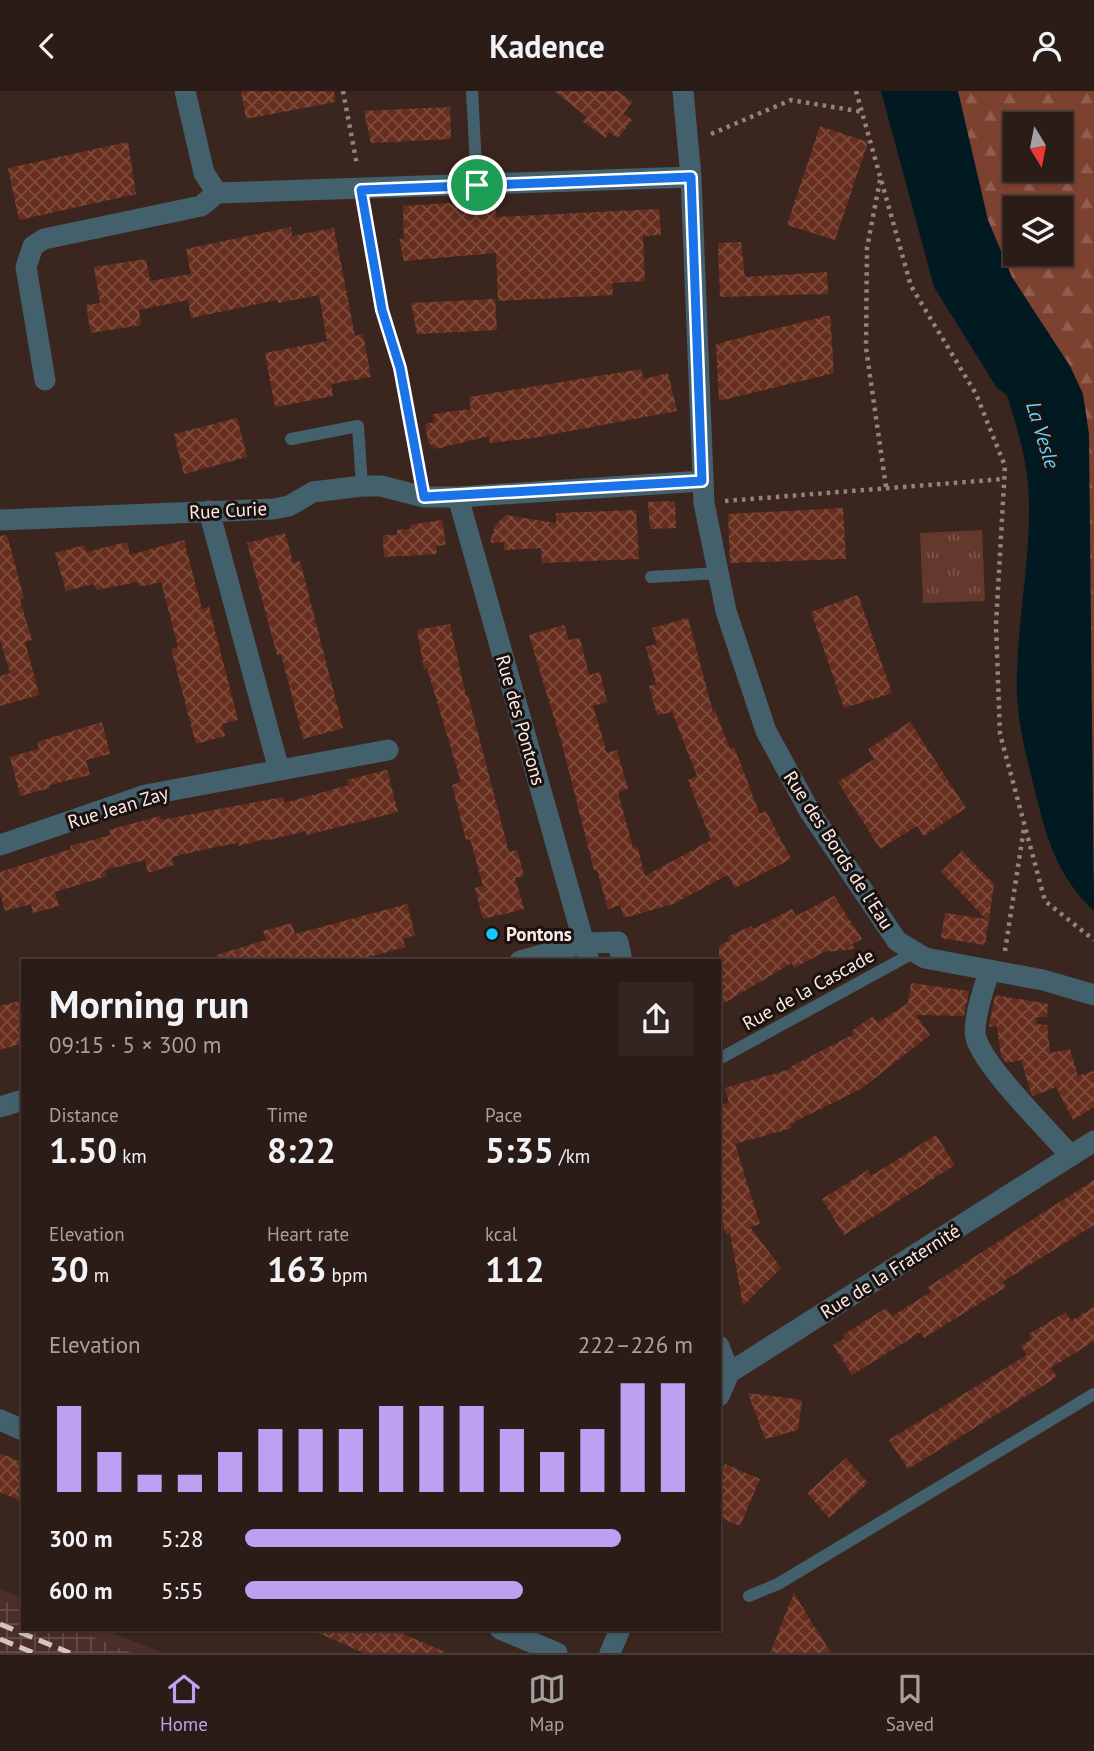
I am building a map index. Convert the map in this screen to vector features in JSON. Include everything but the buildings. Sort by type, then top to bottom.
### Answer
[{"type":"street","points":[[185,91],[204,173],[218,193]]},
{"type":"street","name":"Rue des Bords de l'Eau","points":[[682,91],[691,177],[704,503],[726,611],[765,730],[810,812],[897,941],[925,958],[996,971],[1094,995]]},
{"type":"street","points":[[46,380],[26,267],[33,246],[44,239],[201,206],[218,193],[691,177]]},
{"type":"street","name":"Rue Curie","points":[[0,520],[273,509],[289,506],[313,492],[362,486],[381,486],[424,497],[458,497],[702,481]]},
{"type":"street","name":"Rue des Pontons","points":[[458,497],[586,952]]},
{"type":"street","points":[[209,511],[279,770]]},
{"type":"street","name":"Rue Jean Zay","points":[[0,845],[146,795],[388,750]]},
{"type":"street","points":[[535,959],[586,952],[618,942],[622,959]]},
{"type":"street","name":"Rue de la Fraternité","points":[[729,1373],[1086,1151],[991,1064],[976,1038],[982,992],[996,971]]},
{"type":"street","points":[[0,1107],[21,1101]]},
{"type":"street","points":[[721,1351],[729,1373],[721,1391]]},
{"type":"street","points":[[0,1420],[21,1429]]},
{"type":"street","points":[[505,1631],[557,1653]]},
{"type":"street","points":[[610,1653],[619,1631]]},
{"type":"lane","points":[[472,91],[477,185]]},
{"type":"lane","points":[[361,190],[382,310]]},
{"type":"lane","points":[[290,439],[358,426],[362,486]]},
{"type":"lane","points":[[651,577],[719,573]]},
{"type":"lane","name":"Rue de la Cascade","points":[[721,1058],[915,952]]},
{"type":"lane","points":[[749,1596],[778,1584],[1094,1394]]},
{"type":"path","points":[[343,91],[361,190]]},
{"type":"path","points":[[856,91],[911,286],[976,394],[1005,466],[996,625],[1000,734],[1045,901],[1094,940]]},
{"type":"path","points":[[688,144],[791,100],[863,113]]},
{"type":"path","points":[[880,175],[867,248],[866,348],[886,487]]},
{"type":"path","points":[[382,310],[400,368],[424,497]]},
{"type":"path","points":[[704,503],[1004,479]]},
{"type":"path","points":[[996,971],[1025,823]]},
{"type":"shaded area","points":[[0,1589],[21,1597],[21,1631],[108,1631],[164,1653],[0,1653]]},
{"type":"shaded area","points":[[0,1600],[21,1608],[21,1631],[79,1631],[131,1653],[0,1653]]},
{"type":"green space","points":[[917,91],[1094,91],[1094,878],[1046,383]]},
{"type":"green space","points":[[982,530],[985,601],[923,603],[920,533]]},
{"type":"water","name":"La Vesle","points":[[881,91],[958,91],[988,220],[1003,256],[1003,266],[1007,266],[1070,366],[1083,394],[1089,434],[1094,911],[1063,872],[1050,843],[1040,812],[1019,720],[1018,653],[1028,547],[1029,504],[1019,435],[1007,395],[997,388],[934,287]]},
{"type":"railway","points":[[0,1624],[70,1653]]},
{"type":"railway","points":[[0,1639],[34,1653]]},
{"type":"place","name":"Pontons","points":[[492,934]]},
{"type":"route","points":[[691,177],[702,481],[424,497],[400,368],[382,310],[361,190],[477,185],[691,177]]}]
